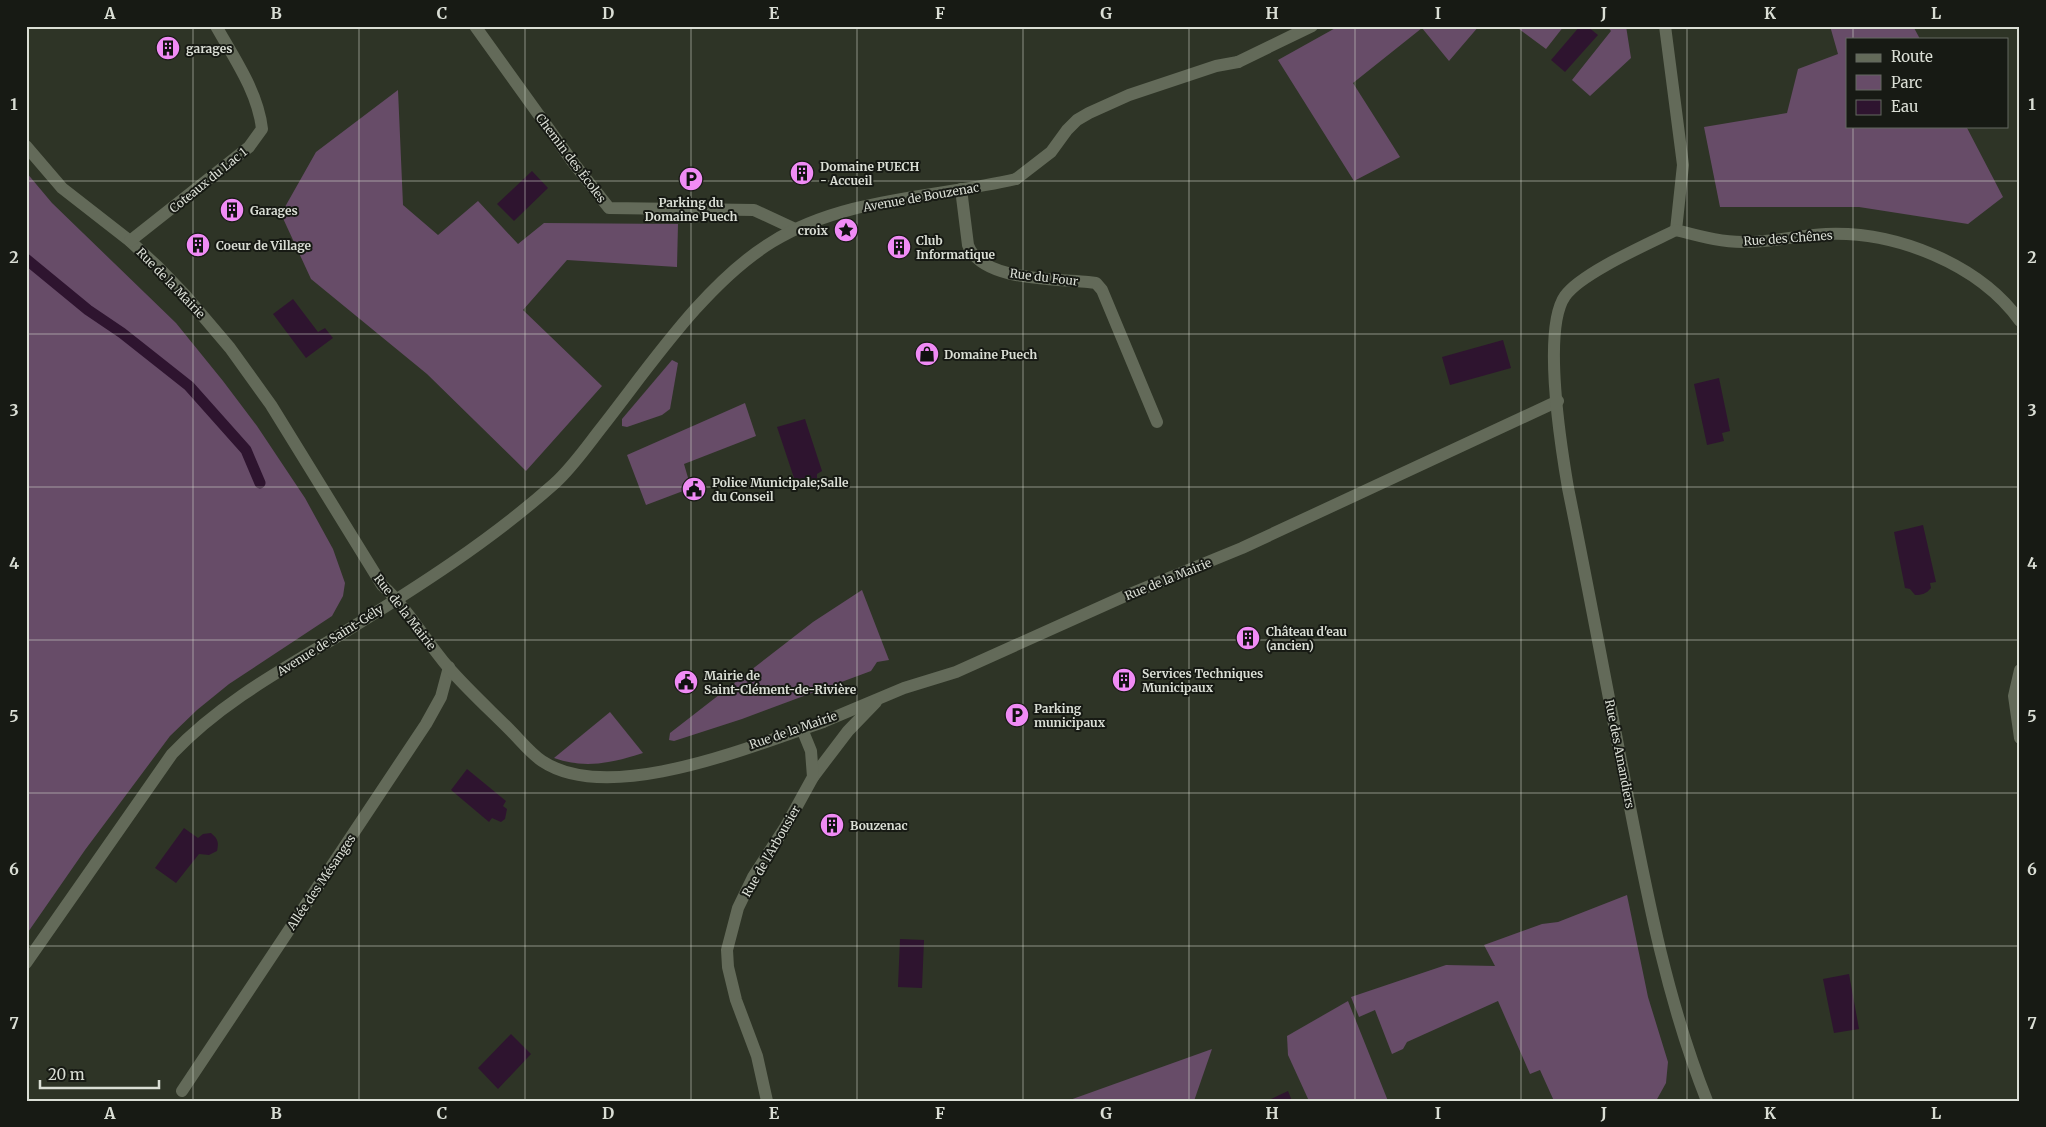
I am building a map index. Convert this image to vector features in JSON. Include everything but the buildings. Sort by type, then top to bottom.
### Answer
[{"type":"street","name":"Coteaux du Lac 1","points":[[130,242],[249,147],[257,139],[262,128],[255,98],[216,26]]},
{"type":"street","name":"Chemin des Écoles","points":[[475,26],[572,161],[609,208],[754,210],[795,229]]},
{"type":"street","name":"Avenue de Bouzenac","points":[[666,346],[721,282],[753,255],[795,229],[839,213],[889,200],[1016,180],[1051,152],[1077,120],[1089,113],[1138,92],[1216,66],[1238,62],[1312,26]]},
{"type":"street","points":[[1558,401],[1555,321],[1566,295],[1587,277],[1676,230],[1683,165],[1667,30]]},
{"type":"street","name":"Rue de la Mairie","points":[[26,146],[62,188],[130,242],[185,295],[230,348],[271,405],[382,585],[397,599],[449,667],[538,758],[569,775],[608,778],[655,773],[690,764],[823,722],[879,698],[956,672],[1125,596],[1242,548],[1558,401]]},
{"type":"street","name":"Rue du Four","points":[[961,189],[968,245],[971,253],[979,261],[993,269],[1013,274],[1096,283],[1102,290],[1157,422]]},
{"type":"street","name":"Rue des Chênes","points":[[1676,230],[1708,238],[1746,242],[1828,234],[1881,239],[1926,252],[1966,270],[2002,298],[2020,321]]},
{"type":"street","name":"Avenue de Saint-Gély","points":[[26,963],[172,754],[184,741],[214,716],[276,674],[397,599],[468,552],[557,481],[666,346]]},
{"type":"street","name":"Rue des Amandiers","points":[[1558,401],[1568,488],[1645,881],[1667,983],[1687,1047],[1707,1101]]},
{"type":"street","name":"Allée des Mésanges","points":[[182,1091],[426,724],[441,697],[449,667]]},
{"type":"street","points":[[2020,670],[2014,696],[2020,738]]},
{"type":"street","name":"Rue de l'Arbousier","points":[[767,1101],[758,1056],[736,1000],[728,967],[727,950],[738,908],[753,877],[786,826],[813,777],[848,731],[879,698]]},
{"type":"street","points":[[802,729],[810,751],[813,777]]},
{"type":"green space","points":[[1339,26],[1479,26],[1449,61],[1422,28],[1353,83],[1400,157],[1354,181],[1278,60]]},
{"type":"green space","points":[[1515,26],[1564,26],[1546,49]]},
{"type":"green space","points":[[1607,26],[1626,26],[1631,58],[1590,96],[1572,80],[1611,31]]},
{"type":"green space","points":[[1830,26],[1913,26],[1919,38],[1846,38],[1846,128],[1967,128],[2003,197],[1968,224],[1859,207],[1720,207],[1704,127],[1787,113],[1798,69],[1838,54]]},
{"type":"green space","points":[[398,90],[403,205],[438,235],[478,201],[518,244],[544,223],[678,224],[677,267],[567,260],[523,310],[602,386],[526,471],[427,374],[311,279],[281,214],[316,152]]},
{"type":"green space","points":[[26,172],[52,203],[176,323],[223,381],[257,426],[305,498],[333,549],[345,583],[343,596],[332,616],[229,684],[197,710],[170,736],[85,850],[26,935]]},
{"type":"green space","points":[[672,360],[678,363],[670,409],[662,415],[627,427],[622,426],[622,419]]},
{"type":"green space","points":[[745,403],[756,436],[684,464],[691,488],[646,505],[627,455]]},
{"type":"green space","points":[[862,590],[889,660],[877,662],[871,671],[742,719],[674,741],[669,740],[670,733],[813,622]]},
{"type":"green space","points":[[610,712],[643,753],[620,760],[588,764],[554,758]]},
{"type":"green space","points":[[1627,895],[1648,997],[1668,1062],[1666,1083],[1656,1101],[1554,1101],[1540,1070],[1530,1074],[1498,1001],[1407,1042],[1403,1049],[1392,1054],[1375,1010],[1359,1017],[1351,997],[1446,965],[1495,966],[1484,945],[1542,924],[1558,922]]},
{"type":"green space","points":[[1348,1001],[1388,1101],[1309,1101],[1288,1055],[1287,1036]]},
{"type":"green space","points":[[1212,1049],[1194,1101],[1067,1101]]},
{"type":"water","points":[[1580,26],[1587,26],[1598,35],[1565,72],[1551,60]]},
{"type":"water","points":[[532,171],[548,188],[514,221],[497,204]]},
{"type":"water","points":[[293,299],[318,332],[325,328],[333,338],[306,358],[273,314]]},
{"type":"water","points":[[1503,340],[1511,368],[1450,385],[1442,357]]},
{"type":"water","points":[[1719,378],[1730,431],[1722,433],[1724,441],[1707,445],[1694,384]]},
{"type":"water","points":[[805,419],[822,471],[817,474],[817,483],[808,486],[802,479],[795,481],[777,427]]},
{"type":"water","points":[[1923,525],[1936,582],[1930,583],[1931,588],[1926,593],[1915,595],[1910,589],[1905,588],[1894,532]]},
{"type":"water","points":[[467,769],[506,801],[503,806],[507,809],[505,819],[501,822],[492,818],[489,822],[451,790]]},
{"type":"water","points":[[184,828],[198,838],[203,834],[211,833],[218,843],[218,848],[217,851],[209,855],[199,854],[176,883],[155,868]]},
{"type":"water","points":[[900,939],[924,940],[922,988],[898,987]]},
{"type":"water","points":[[1849,974],[1859,1029],[1834,1033],[1823,979]]},
{"type":"water","points":[[511,1034],[531,1054],[498,1089],[478,1068]]},
{"type":"water","points":[[1288,1091],[1292,1101],[1267,1101]]},
{"type":"waterway","points":[[26,259],[88,310],[122,333],[189,386],[246,450],[260,483]]},
{"type":"place","name":"garages","points":[[168,48]]},
{"type":"place","name":"Domaine PUECH - Accueil","points":[[802,173]]},
{"type":"place","name":"Parking du Domaine Puech","points":[[691,179]]},
{"type":"place","name":"Garages","points":[[232,210]]},
{"type":"place","name":"croix","points":[[846,230]]},
{"type":"place","name":"Coeur de Village","points":[[198,245]]},
{"type":"place","name":"Club Informatique","points":[[899,247]]},
{"type":"place","name":"Domaine Puech","points":[[927,354]]},
{"type":"place","name":"Police Municipale;Salle du Conseil","points":[[694,489]]},
{"type":"place","name":"Château d'eau (ancien)","points":[[1248,638]]},
{"type":"place","name":"Services Techniques Municipaux","points":[[1124,680]]},
{"type":"place","name":"Mairie de Saint-Clément-de-Rivière","points":[[686,682]]},
{"type":"place","name":"Parking municipaux","points":[[1017,715]]},
{"type":"place","name":"Bouzenac","points":[[832,825]]}]
